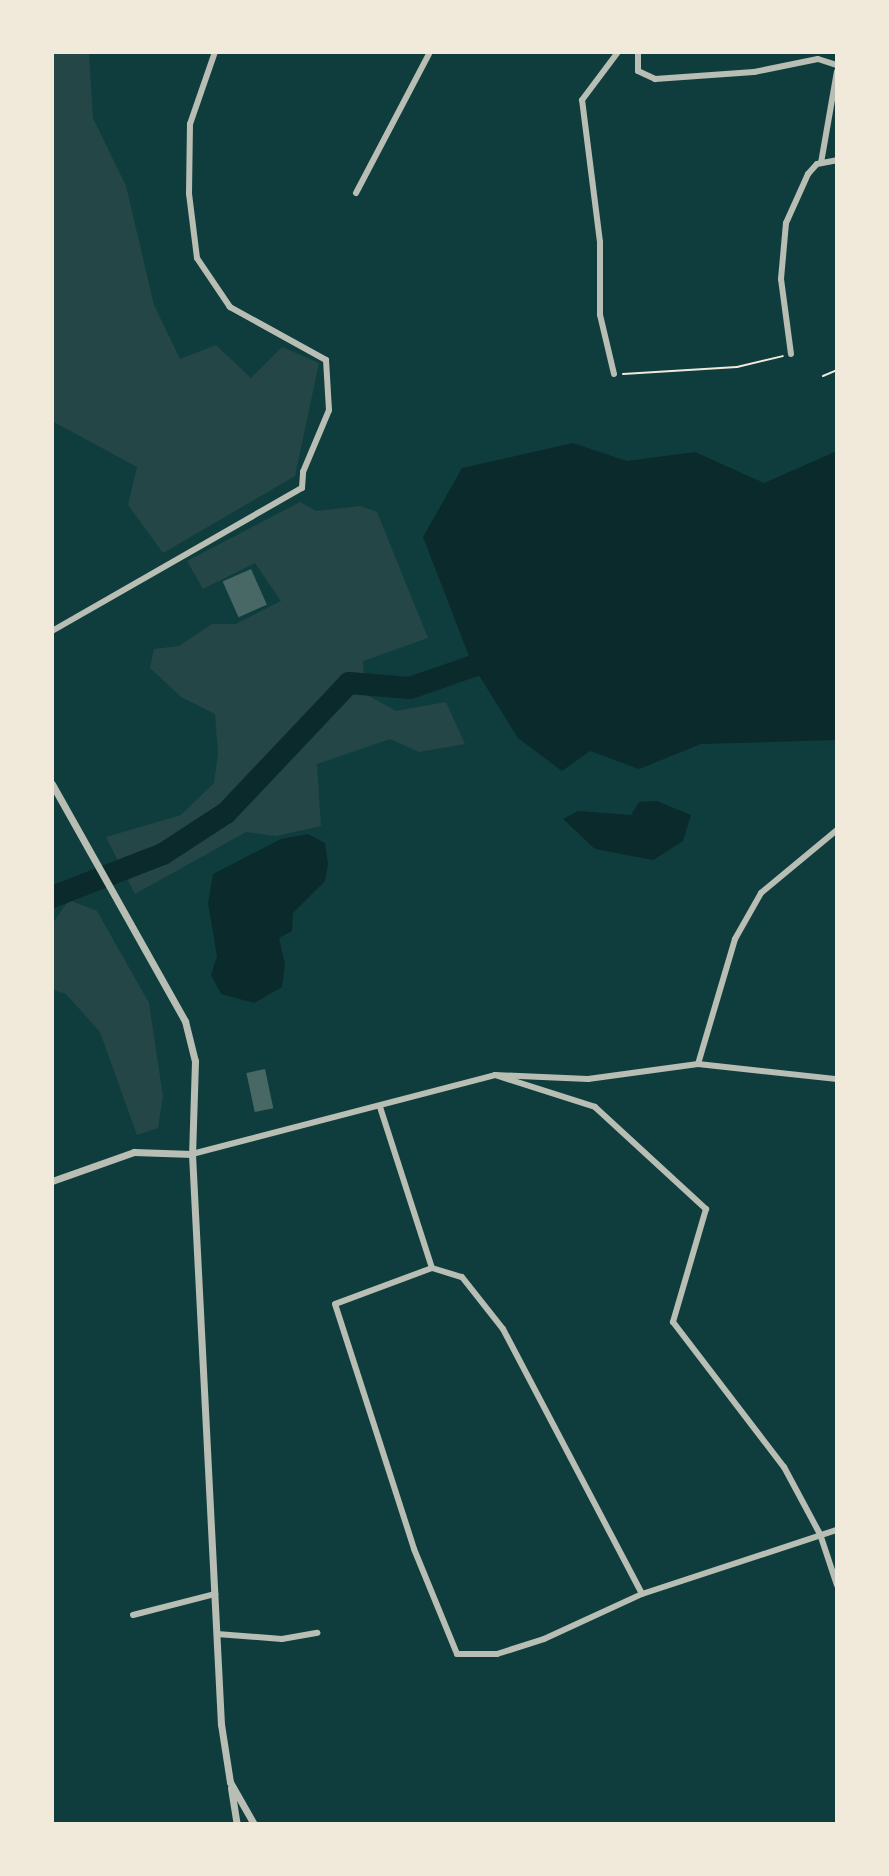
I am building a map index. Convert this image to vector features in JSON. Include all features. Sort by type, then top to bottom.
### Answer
[{"type":"street","points":[[52,631],[302,488],[303,472],[329,410],[326,360],[230,307],[197,258],[189,194],[190,124],[215,52]]},
{"type":"street","points":[[356,193],[430,52]]},
{"type":"street","points":[[614,374],[600,315],[600,242],[582,100],[618,52]]},
{"type":"street","points":[[638,52],[638,71],[655,79],[754,72],[818,59],[837,68],[821,163],[795,197],[784,236],[781,279],[791,354]]},
{"type":"street","points":[[821,163],[837,160]]},
{"type":"street","points":[[52,784],[185,1021],[195,1061],[192,1154],[217,1634],[230,1782],[237,1824]]},
{"type":"street","points":[[698,1064],[735,939],[761,893],[837,830]]},
{"type":"street","points":[[52,1181],[134,1152],[192,1154],[495,1075],[588,1079],[698,1064],[837,1079]]},
{"type":"street","points":[[495,1075],[595,1107],[706,1209],[673,1322],[784,1467],[820,1534],[837,1585]]},
{"type":"street","points":[[380,1107],[432,1268]]},
{"type":"street","points":[[642,1594],[503,1329],[462,1277],[432,1268],[335,1304],[414,1549],[457,1654],[497,1654],[544,1639],[642,1594],[837,1530]]},
{"type":"street","points":[[133,1615],[215,1594]]},
{"type":"street","points":[[217,1634],[282,1639],[317,1633]]},
{"type":"street","points":[[230,1782],[254,1824]]},
{"type":"path","points":[[614,374],[737,367],[791,354]]},
{"type":"path","points":[[823,376],[837,370]]},
{"type":"shaded area","points":[[52,52],[89,52],[93,118],[126,186],[154,305],[180,359],[216,345],[251,378],[282,347],[319,363],[295,476],[163,553],[128,505],[137,467],[52,421]]},
{"type":"shaded area","points":[[573,443],[627,461],[695,452],[764,483],[837,451],[837,740],[701,744],[639,769],[590,751],[562,771],[518,738],[472,664],[423,537],[462,468]]},
{"type":"shaded area","points":[[300,502],[316,511],[360,506],[377,512],[428,638],[363,661],[365,694],[396,711],[446,702],[465,744],[419,752],[390,739],[317,764],[321,826],[276,836],[246,832],[135,894],[106,837],[181,815],[214,783],[218,754],[215,714],[181,697],[150,668],[154,649],[179,646],[212,624],[236,624],[281,601],[255,563],[203,589],[187,561]]},
{"type":"shaded area","points":[[657,801],[691,815],[683,841],[653,860],[595,849],[563,819],[578,811],[631,815],[639,802]]},
{"type":"shaded area","points":[[308,834],[325,843],[328,864],[325,881],[293,913],[292,931],[279,938],[285,964],[282,987],[254,1003],[221,994],[211,975],[217,956],[208,903],[213,874],[281,839]]},
{"type":"shaded area","points":[[69,900],[97,911],[149,1003],[163,1096],[158,1128],[137,1135],[100,1032],[66,994],[52,989],[52,924]]},
{"type":"building","points":[[251,569],[267,605],[239,617],[223,582]]},
{"type":"building","points":[[265,1069],[273,1108],[255,1112],[246,1073]]},
{"type":"waterway","points":[[52,897],[163,854],[226,813],[349,683],[410,688],[499,657]]}]
